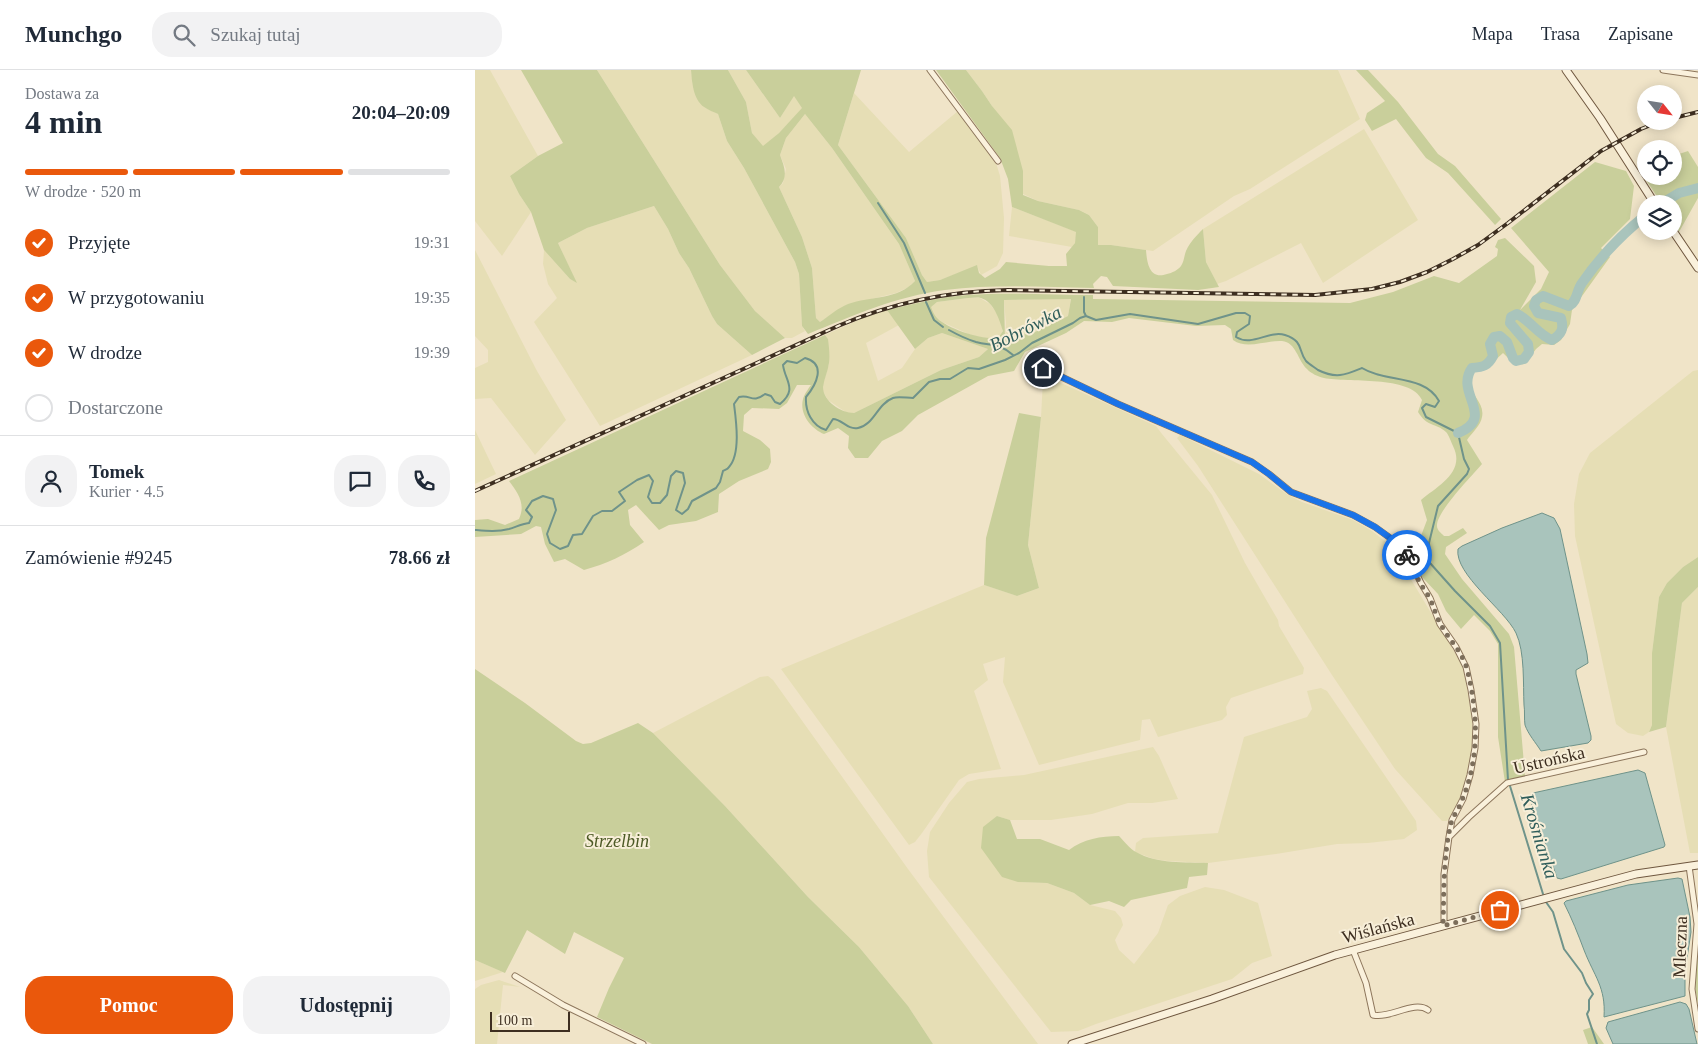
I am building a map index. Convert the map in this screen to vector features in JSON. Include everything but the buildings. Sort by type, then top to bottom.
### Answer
[{"type":"street","points":[[930,70],[998,161]]},
{"type":"street","points":[[1567,70],[1650,195]]},
{"type":"street","points":[[1663,70],[1698,75]]},
{"type":"street","points":[[1679,240],[1698,268]]},
{"type":"street","points":[[1043,368],[1118,404],[1252,462],[1291,492],[1353,515],[1375,527],[1406,552],[1421,584],[1430,598],[1440,624],[1457,647],[1466,667],[1476,724],[1475,748],[1470,775],[1463,799],[1453,820],[1449,837],[1445,874],[1443,926]]},
{"type":"street","name":"Ustrońska","points":[[1449,837],[1469,816],[1509,783],[1644,752]]},
{"type":"street","name":"Wiślańska","points":[[1072,1044],[1212,999],[1353,950],[1636,874],[1698,864]]},
{"type":"street","name":"Mleczna","points":[[1689,866],[1697,924],[1692,989],[1698,1029]]},
{"type":"street","points":[[1353,950],[1366,983],[1373,1015],[1383,1016],[1417,1007],[1424,1007],[1428,1010]]},
{"type":"street","points":[[515,976],[563,1005],[643,1044]]},
{"type":"shaded area","points":[[475,70],[490,70],[538,156],[510,176],[531,212],[502,256],[475,221]]},
{"type":"shaded area","points":[[597,70],[691,70],[693,87],[704,107],[718,114],[727,141],[744,168],[795,262],[799,274],[802,326],[805,331],[792,338],[785,338],[755,311],[720,265]]},
{"type":"shaded area","points":[[728,70],[746,70],[780,118],[794,95],[803,108],[763,147],[752,133],[746,102]]},
{"type":"shaded area","points":[[966,70],[1338,70],[1360,119],[1250,189],[1234,196],[1153,251],[1097,245],[1098,227],[1089,215],[1079,210],[1038,201],[1023,194],[1023,185],[992,106]]},
{"type":"shaded area","points":[[854,93],[909,152],[958,111],[996,163],[1000,176],[1004,218],[1003,253],[997,266],[981,275],[977,266],[940,280],[927,282],[906,238],[838,145]]},
{"type":"shaded area","points":[[805,114],[832,148],[899,244],[915,281],[909,287],[896,293],[847,305],[820,322],[816,318],[812,268],[802,237],[779,187],[783,183],[786,169],[780,155],[786,138]]},
{"type":"shaded area","points":[[1364,129],[1418,220],[1323,283],[1301,243],[1217,284],[1206,262],[1203,229]]},
{"type":"shaded area","points":[[654,206],[689,268],[717,324],[752,355],[600,426],[534,322],[557,298],[548,284],[543,264],[544,250],[570,279],[576,282],[558,243],[587,228]]},
{"type":"shaded area","points":[[1012,207],[1077,232],[1075,243],[1072,247],[1009,236]]},
{"type":"shaded area","points":[[475,250],[537,371],[566,420],[535,455],[491,398],[475,399],[475,368],[488,362],[488,350],[475,336]]},
{"type":"shaded area","points":[[980,298],[990,304],[999,316],[1003,331],[998,338],[973,336],[942,322],[935,317],[930,307],[937,302]]},
{"type":"shaded area","points":[[1071,298],[1068,316],[1035,332],[1005,339],[1004,300]]},
{"type":"shaded area","points":[[887,310],[899,325],[866,343],[878,381],[902,368],[915,349],[928,338],[942,333],[988,349],[979,357],[941,370],[854,413],[847,413],[828,400],[823,391],[823,384],[829,364],[828,339],[825,335],[863,318]]},
{"type":"shaded area","points":[[1698,370],[1698,557],[1683,567],[1667,583],[1659,597],[1652,653],[1652,725],[1649,732],[1643,736],[1628,733],[1616,724],[1575,536],[1574,504],[1579,474],[1590,453],[1693,371]]},
{"type":"shaded area","points":[[1050,378],[1156,426],[1212,495],[1245,563],[1304,668],[1303,674],[1231,698],[1226,707],[1227,715],[1222,720],[1158,737],[1150,719],[1142,720],[1140,740],[1039,765],[1003,682],[1005,657],[983,664],[988,680],[974,691],[1001,769],[969,774],[959,780],[922,833],[915,842],[909,845],[781,669],[984,585],[1017,596],[1039,588],[1028,545],[1043,380]]},
{"type":"shaded area","points":[[475,430],[496,474],[475,484]]},
{"type":"shaded area","points":[[1180,435],[1259,474],[1288,495],[1302,502],[1353,520],[1372,531],[1391,546],[1464,668],[1472,719],[1473,750],[1461,799],[1447,821],[1442,821],[1395,769],[1332,675],[1198,466],[1177,438]]},
{"type":"shaded area","points":[[1698,587],[1698,853],[1690,853],[1666,727],[1682,603]]},
{"type":"shaded area","points":[[768,676],[773,680],[908,869],[1038,1044],[933,1044],[908,1006],[859,947],[808,897],[725,806],[653,733],[760,677]]},
{"type":"shaded area","points":[[1321,688],[1327,691],[1416,821],[1417,830],[1404,839],[1337,844],[1208,863],[1154,859],[1135,852],[1136,843],[1143,838],[1218,833],[1244,737],[1307,717],[1312,709],[1307,691]]},
{"type":"shaded area","points":[[1153,747],[1159,756],[1178,799],[1152,803],[1128,803],[1092,814],[1051,820],[1010,820],[997,816],[1018,882],[1047,883],[1074,893],[1090,905],[1115,911],[1121,918],[1123,925],[1115,940],[1119,950],[1134,964],[1158,933],[1168,905],[1180,896],[1205,887],[1224,890],[1258,903],[1272,956],[1252,963],[1232,979],[1078,1031],[1051,1032],[929,877],[927,851],[930,832],[949,803],[967,782],[979,779],[1024,775]]},
{"type":"shaded area","points":[[475,960],[503,972],[475,981]]},
{"type":"shaded area","points":[[499,980],[520,987],[503,985],[497,1044],[475,1044],[475,989],[481,985]]},
{"type":"green space","points":[[521,70],[597,70],[720,265],[755,311],[785,338],[752,355],[717,324],[689,268],[654,206],[587,228],[558,243],[577,283],[570,279],[544,250],[531,212],[510,176],[538,156],[563,143]]},
{"type":"green space","points":[[691,70],[728,70],[746,102],[752,133],[763,146],[779,133],[802,108],[794,96],[780,118],[746,70],[861,70],[838,145],[906,238],[927,282],[940,280],[977,265],[979,273],[985,278],[1000,269],[1006,262],[1067,266],[1066,254],[1075,243],[1076,232],[1012,207],[1008,179],[1000,158],[936,70],[966,70],[1012,130],[1023,171],[1023,195],[1038,201],[1079,210],[1089,215],[1098,227],[1098,245],[1146,250],[1151,270],[1157,275],[1169,274],[1180,267],[1189,245],[1203,229],[1206,262],[1219,287],[1198,290],[1113,286],[1107,277],[1101,276],[1093,284],[1094,288],[1001,286],[945,290],[892,302],[808,334],[802,326],[799,274],[795,262],[744,168],[727,141],[718,114],[704,107],[697,100]],"holes":[[[805,114],[832,148],[899,244],[915,281],[892,295],[848,304],[820,322],[816,318],[812,268],[802,237],[779,187],[785,175],[780,155],[786,138]]]},
{"type":"green space","points":[[1356,70],[1368,70],[1398,102],[1438,154],[1455,166],[1501,219],[1495,225],[1448,173],[1426,158],[1396,119],[1372,131],[1365,120],[1367,113],[1385,101]]},
{"type":"green space","points":[[1688,151],[1698,167],[1698,198],[1682,227],[1682,195],[1656,195],[1649,185],[1682,185],[1682,153]]},
{"type":"green space","points":[[1595,162],[1626,171],[1634,186],[1630,219],[1601,248],[1610,257],[1572,310],[1570,324],[1561,340],[1554,345],[1542,344],[1525,364],[1513,362],[1503,353],[1491,365],[1474,370],[1470,377],[1470,384],[1480,405],[1482,417],[1478,426],[1467,440],[1482,464],[1448,503],[1438,520],[1437,527],[1444,536],[1449,536],[1463,528],[1467,533],[1446,547],[1445,554],[1462,579],[1509,634],[1514,647],[1525,776],[1505,782],[1498,737],[1498,644],[1490,631],[1474,615],[1461,629],[1446,611],[1438,594],[1422,577],[1413,557],[1427,520],[1421,500],[1448,478],[1456,463],[1456,455],[1448,435],[1442,429],[1428,423],[1418,412],[1422,400],[1416,392],[1392,383],[1320,377],[1304,366],[1294,348],[1287,342],[1238,343],[1233,340],[1231,329],[1225,325],[1196,326],[1129,318],[1112,322],[1084,321],[1066,333],[1025,352],[1014,371],[988,376],[918,415],[902,431],[882,441],[868,458],[855,458],[848,448],[849,436],[838,428],[824,434],[807,421],[802,405],[804,396],[811,385],[797,385],[787,403],[779,409],[752,408],[744,415],[743,431],[760,440],[770,449],[771,462],[768,469],[739,481],[719,494],[718,512],[696,521],[669,525],[659,530],[636,505],[628,510],[630,525],[644,542],[615,559],[584,570],[565,559],[554,562],[545,544],[541,527],[536,526],[521,534],[475,537],[475,520],[488,519],[505,525],[519,519],[522,508],[520,499],[509,481],[825,335],[828,339],[829,357],[823,387],[824,392],[829,401],[838,408],[854,413],[941,370],[979,357],[988,349],[942,333],[928,338],[915,349],[887,310],[947,297],[999,294],[1093,295],[1093,299],[1350,303],[1393,292],[1434,276],[1459,283],[1497,256],[1498,249],[1495,247],[1498,240],[1505,238],[1534,266],[1536,282],[1520,310],[1541,289],[1549,272],[1511,228]],"holes":[[[981,298],[993,307],[1003,331],[998,338],[983,337],[957,330],[937,318],[931,307],[937,302]],[[1071,299],[1068,316],[1035,332],[1005,339],[1004,300]]]},
{"type":"green space","points":[[1019,413],[1041,417],[1028,545],[1039,588],[1017,596],[984,585],[986,538]]},
{"type":"green space","points":[[1698,557],[1698,587],[1682,603],[1666,727],[1649,732],[1652,725],[1652,653],[1659,597],[1667,583],[1683,567]]},
{"type":"green space","name":"Strzelbin","points":[[475,669],[576,741],[583,744],[591,743],[638,723],[653,733],[725,806],[808,897],[859,947],[908,1006],[933,1044],[652,1044],[597,1017],[624,958],[574,932],[565,954],[527,930],[505,973],[475,960]]},
{"type":"green space","points":[[997,816],[1010,820],[1017,839],[1040,839],[1069,850],[1080,843],[1093,839],[1119,836],[1134,851],[1153,859],[1171,862],[1208,863],[1207,875],[1189,877],[1187,888],[1131,900],[1124,907],[1109,901],[1090,905],[1074,893],[1047,883],[1018,882],[1002,877],[981,848],[983,827]]},
{"type":"green space","points":[[1698,945],[1698,1004],[1695,987]]},
{"type":"green space","points":[[1592,1027],[1604,1044],[1588,1044],[1583,1030]]},
{"type":"water","points":[[1542,513],[1554,518],[1560,529],[1587,654],[1588,663],[1576,670],[1576,674],[1591,740],[1588,743],[1541,751],[1525,725],[1522,659],[1516,633],[1464,569],[1459,559],[1458,549],[1502,528]]},
{"type":"water","points":[[1638,770],[1645,773],[1664,847],[1561,879],[1557,878],[1529,796],[1533,793]]},
{"type":"water","points":[[1682,879],[1690,917],[1691,932],[1685,971],[1685,996],[1604,1017],[1603,998],[1599,982],[1564,903],[1628,885]]},
{"type":"water","points":[[1680,1002],[1686,1004],[1689,1009],[1697,1044],[1613,1044],[1606,1028],[1608,1022]]},
{"type":"waterway","name":"Bobrówka","points":[[1676,195],[1698,188]]},
{"type":"waterway","points":[[878,203],[904,243],[925,293]]},
{"type":"waterway","name":"Bobrówka","points":[[1458,433],[1469,427],[1474,420],[1475,412],[1468,386],[1468,377],[1472,368],[1485,365],[1493,356],[1490,344],[1494,337],[1500,336],[1507,342],[1516,361],[1524,359],[1529,352],[1528,344],[1510,323],[1511,317],[1517,314],[1547,338],[1552,340],[1555,338],[1561,331],[1561,318],[1538,313],[1534,306],[1536,300],[1543,296],[1569,306],[1572,304],[1580,286],[1596,264],[1637,222]]},
{"type":"waterway","points":[[1084,297],[1084,312],[1086,316]]},
{"type":"waterway","points":[[926,302],[934,320],[943,327]]},
{"type":"waterway","name":"Bobrówka","points":[[475,530],[500,531],[529,523],[532,517],[526,510],[532,501],[543,496],[553,499],[556,510],[547,534],[550,543],[560,549],[568,546],[573,535],[582,534],[593,516],[602,511],[612,511],[625,501],[619,492],[637,480],[649,475],[653,481],[648,497],[652,503],[660,503],[667,495],[671,476],[676,471],[683,473],[685,483],[676,510],[682,514],[688,509],[692,501],[716,488],[723,471],[733,461],[737,437],[734,404],[739,397],[743,396],[754,399],[765,394],[771,396],[775,402],[780,404],[785,399],[788,394],[789,385],[783,365],[787,361],[797,363],[805,358],[816,365],[818,375],[806,397],[806,402],[808,413],[817,425],[826,430],[833,419],[836,419],[851,427],[858,428],[868,423],[883,405],[893,398],[913,398],[929,382],[950,379],[968,368],[979,369],[1005,360],[1019,353],[1032,343],[1086,316],[1096,320],[1130,314],[1198,324],[1236,313],[1245,313],[1250,316],[1249,324],[1237,332],[1236,337],[1248,340],[1279,334],[1285,335],[1298,343],[1306,361],[1324,373],[1340,375],[1362,368],[1372,373],[1404,380],[1424,387],[1432,392],[1439,401],[1435,407],[1426,404],[1422,408],[1426,417],[1458,433],[1464,459],[1469,469],[1467,474],[1438,506],[1429,543],[1430,563],[1490,626],[1500,643],[1508,780]]},
{"type":"waterway","points":[[949,330],[972,341],[1000,347],[1013,355]]},
{"type":"waterway","name":"Krośnianka","points":[[1510,786],[1543,894]]},
{"type":"waterway","name":"Krośnianka","points":[[1546,902],[1553,912],[1564,949],[1582,973],[1593,994],[1589,1000],[1587,1014],[1597,1044]]},
{"type":"railway","points":[[1683,116],[1698,112]]},
{"type":"railway","points":[[475,491],[838,326],[880,310],[922,299],[964,293],[1008,290],[1315,295],[1372,289],[1400,282],[1427,272],[1478,245],[1601,151],[1639,130]]},
{"type":"way so far","points":[[1407,555],[1430,598],[1440,624],[1457,647],[1466,667],[1476,724],[1475,748],[1470,775],[1463,799],[1453,820],[1449,837],[1445,874],[1443,926],[1500,910]]},
{"type":"route","points":[[1043,368],[1118,404],[1252,462],[1291,492],[1305,499],[1353,515],[1375,527],[1393,540],[1407,555]]}]
